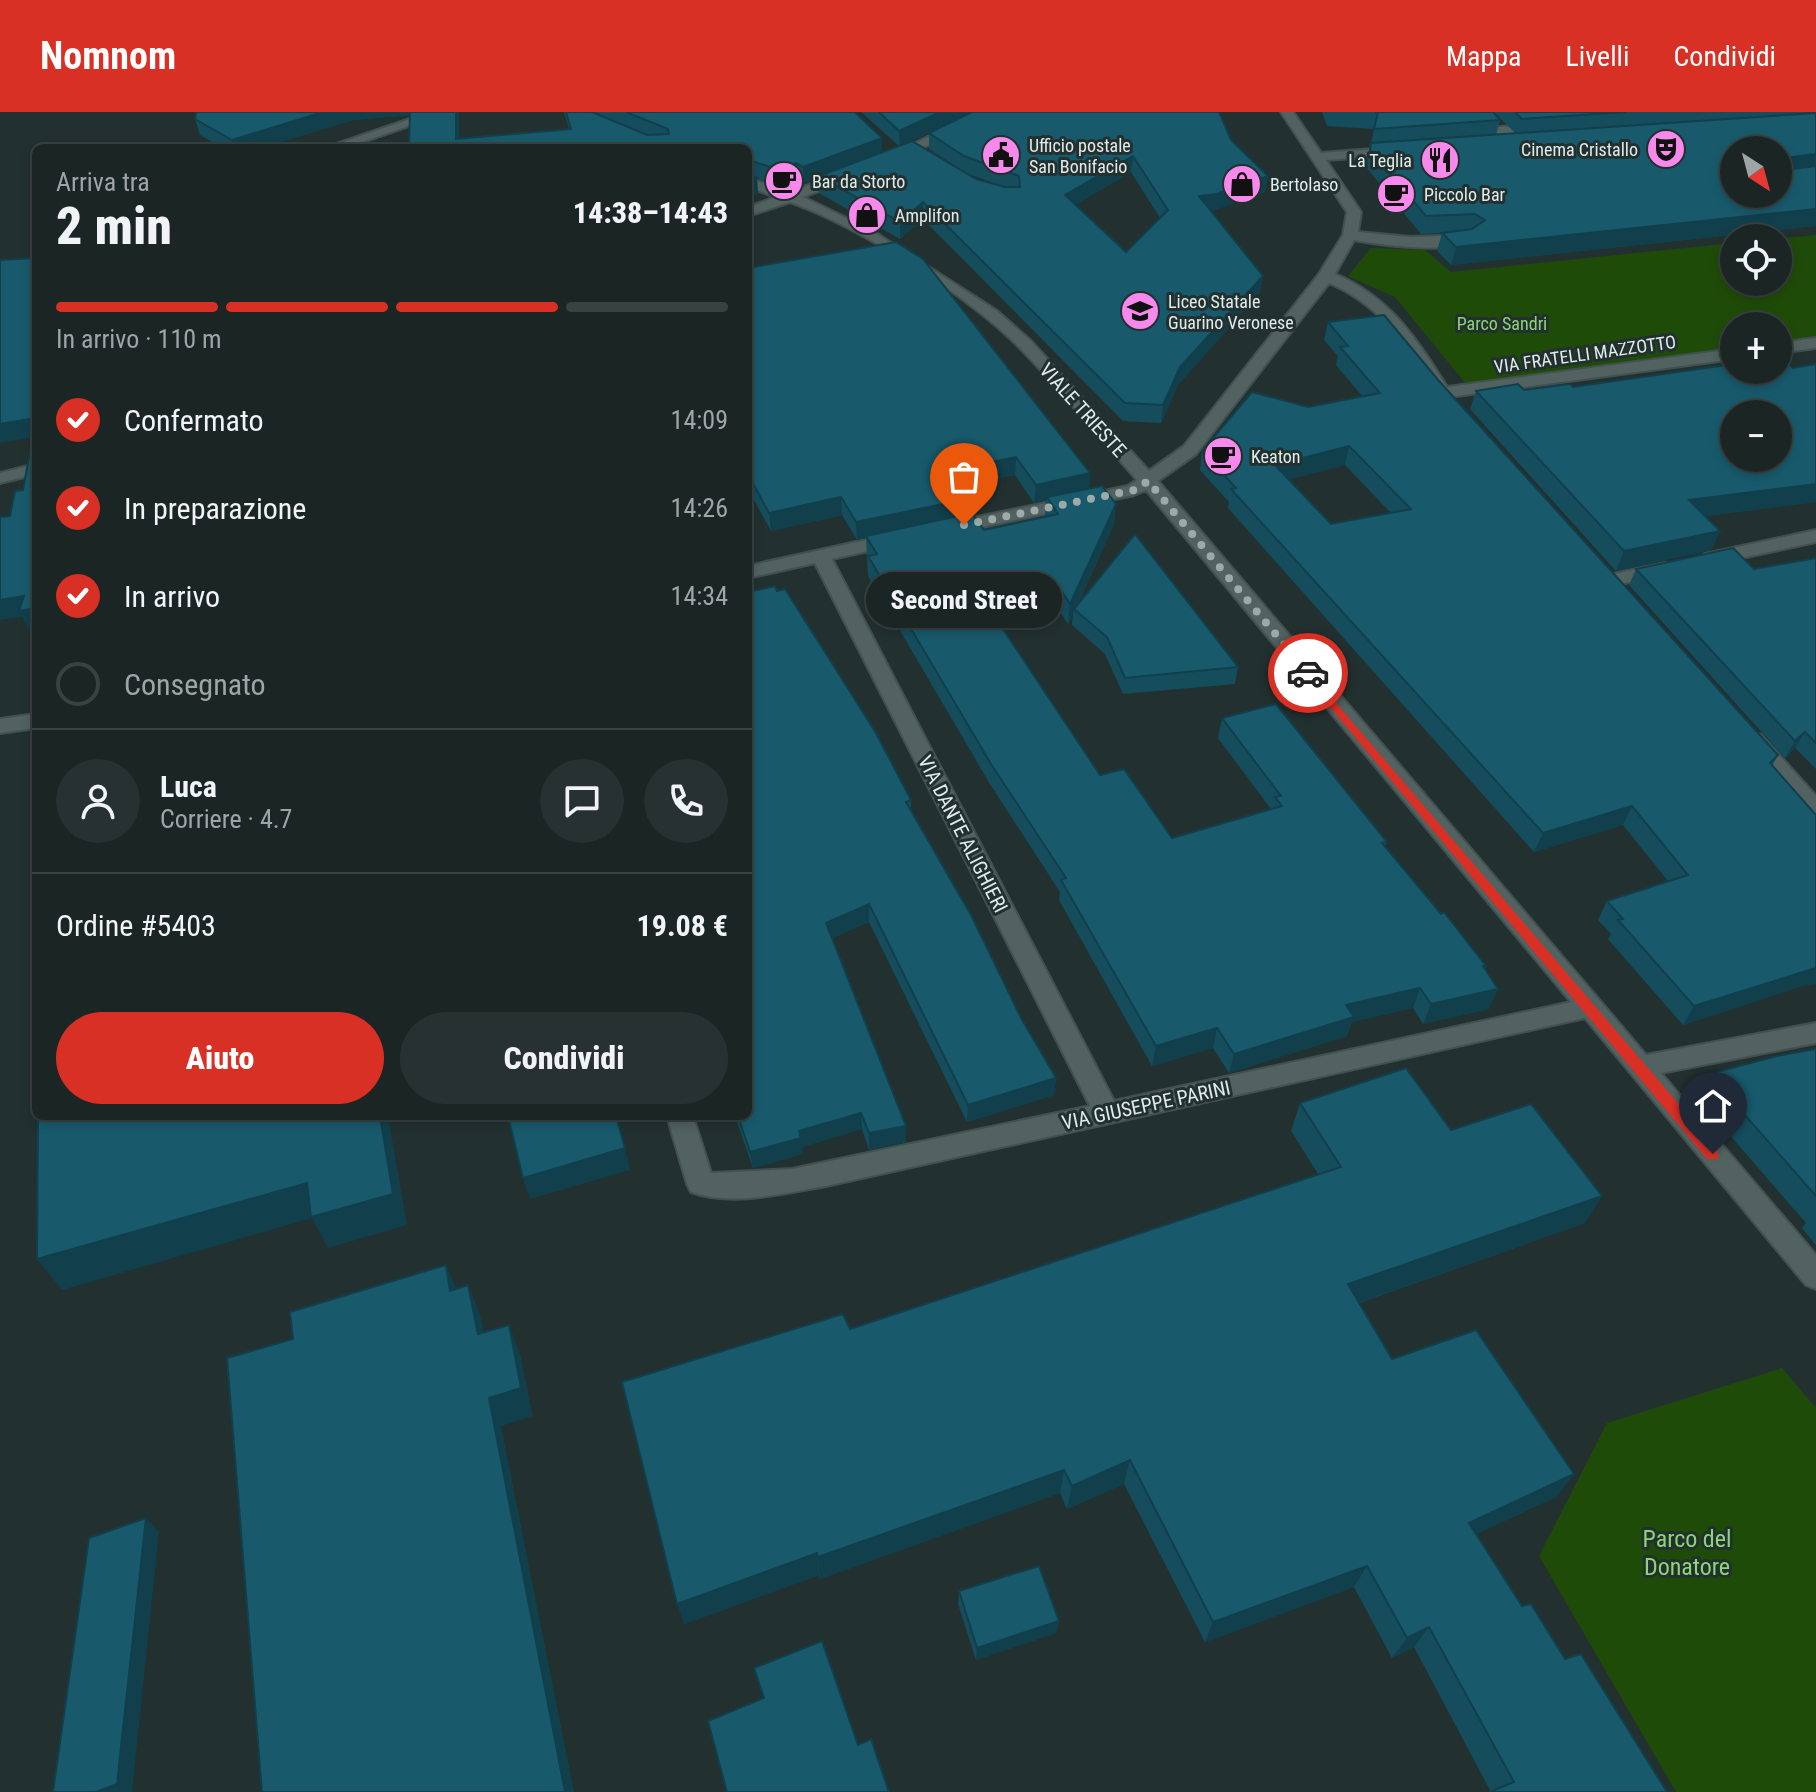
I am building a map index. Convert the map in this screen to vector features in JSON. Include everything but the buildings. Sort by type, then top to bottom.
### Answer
[{"type":"street","points":[[344,144],[443,112]]},
{"type":"street","points":[[752,211],[914,149],[990,112]]},
{"type":"street","points":[[752,571],[820,554],[1134,490],[1190,450],[1326,276],[1350,235],[1354,212],[1287,112]]},
{"type":"street","points":[[1489,119],[1511,142]]},
{"type":"street","points":[[1452,134],[1499,131],[1557,133],[1511,142],[1464,146]]},
{"type":"street","points":[[1314,151],[1406,138]]},
{"type":"street","points":[[880,141],[897,156]]},
{"type":"street","points":[[914,149],[933,161]]},
{"type":"street","points":[[1314,151],[1417,149]]},
{"type":"street","name":"VIALE TRIESTE","points":[[752,183],[790,197],[866,233],[992,314],[1025,344],[1148,481],[1816,1276]]},
{"type":"street","points":[[1350,235],[1415,244],[1470,239]]},
{"type":"street","name":"VIA FRATELLI MAZZOTTO","points":[[1326,276],[1371,296],[1381,306],[1400,326],[1447,399],[1720,356]]},
{"type":"street","points":[[1792,346],[1816,343]]},
{"type":"street","points":[[0,478],[32,470]]},
{"type":"street","points":[[1611,580],[1816,536]]},
{"type":"street","name":"VIA DANTE ALIGHIERI","points":[[820,554],[1107,1114]]},
{"type":"street","points":[[0,726],[32,722]]},
{"type":"street","points":[[1744,729],[1816,810]]},
{"type":"street","name":"VIA GIUSEPPE PARINI","points":[[681,1120],[701,1184],[725,1188],[800,1177],[1107,1114],[1588,1008]]},
{"type":"street","points":[[1639,1067],[1816,1033]]},
{"type":"green space","name":"Parco Sandri","points":[[1816,235],[1816,340],[1792,343],[1792,312],[1720,312],[1720,352],[1466,384],[1395,297],[1348,276],[1371,248],[1425,250],[1451,272],[1720,244],[1720,296],[1792,296],[1792,238]]},
{"type":"green space","name":"Parco del Donatore","points":[[1782,1368],[1816,1408],[1816,1792],[1676,1792],[1539,1556],[1607,1423]]},
{"type":"way so far","points":[[964,525],[1134,490],[1148,481],[1308,673]]},
{"type":"place","name":"Cinema Cristallo","points":[[1666,149]]},
{"type":"place","name":"Ufficio postale San Bonifacio","points":[[1001,155]]},
{"type":"place","name":"La Teglia","points":[[1440,160]]},
{"type":"place","name":"Bar da Storto","points":[[784,181]]},
{"type":"place","name":"Bertolaso","points":[[1242,184]]},
{"type":"place","name":"Piccolo Bar","points":[[1396,194]]},
{"type":"place","name":"Amplifon","points":[[867,215]]},
{"type":"place","name":"Liceo Statale Guarino Veronese","points":[[1140,311]]},
{"type":"place","name":"Keaton","points":[[1223,456]]},
{"type":"place","name":"Second Street","points":[[964,525]]},
{"type":"route","points":[[1308,673],[1713,1154]]}]
